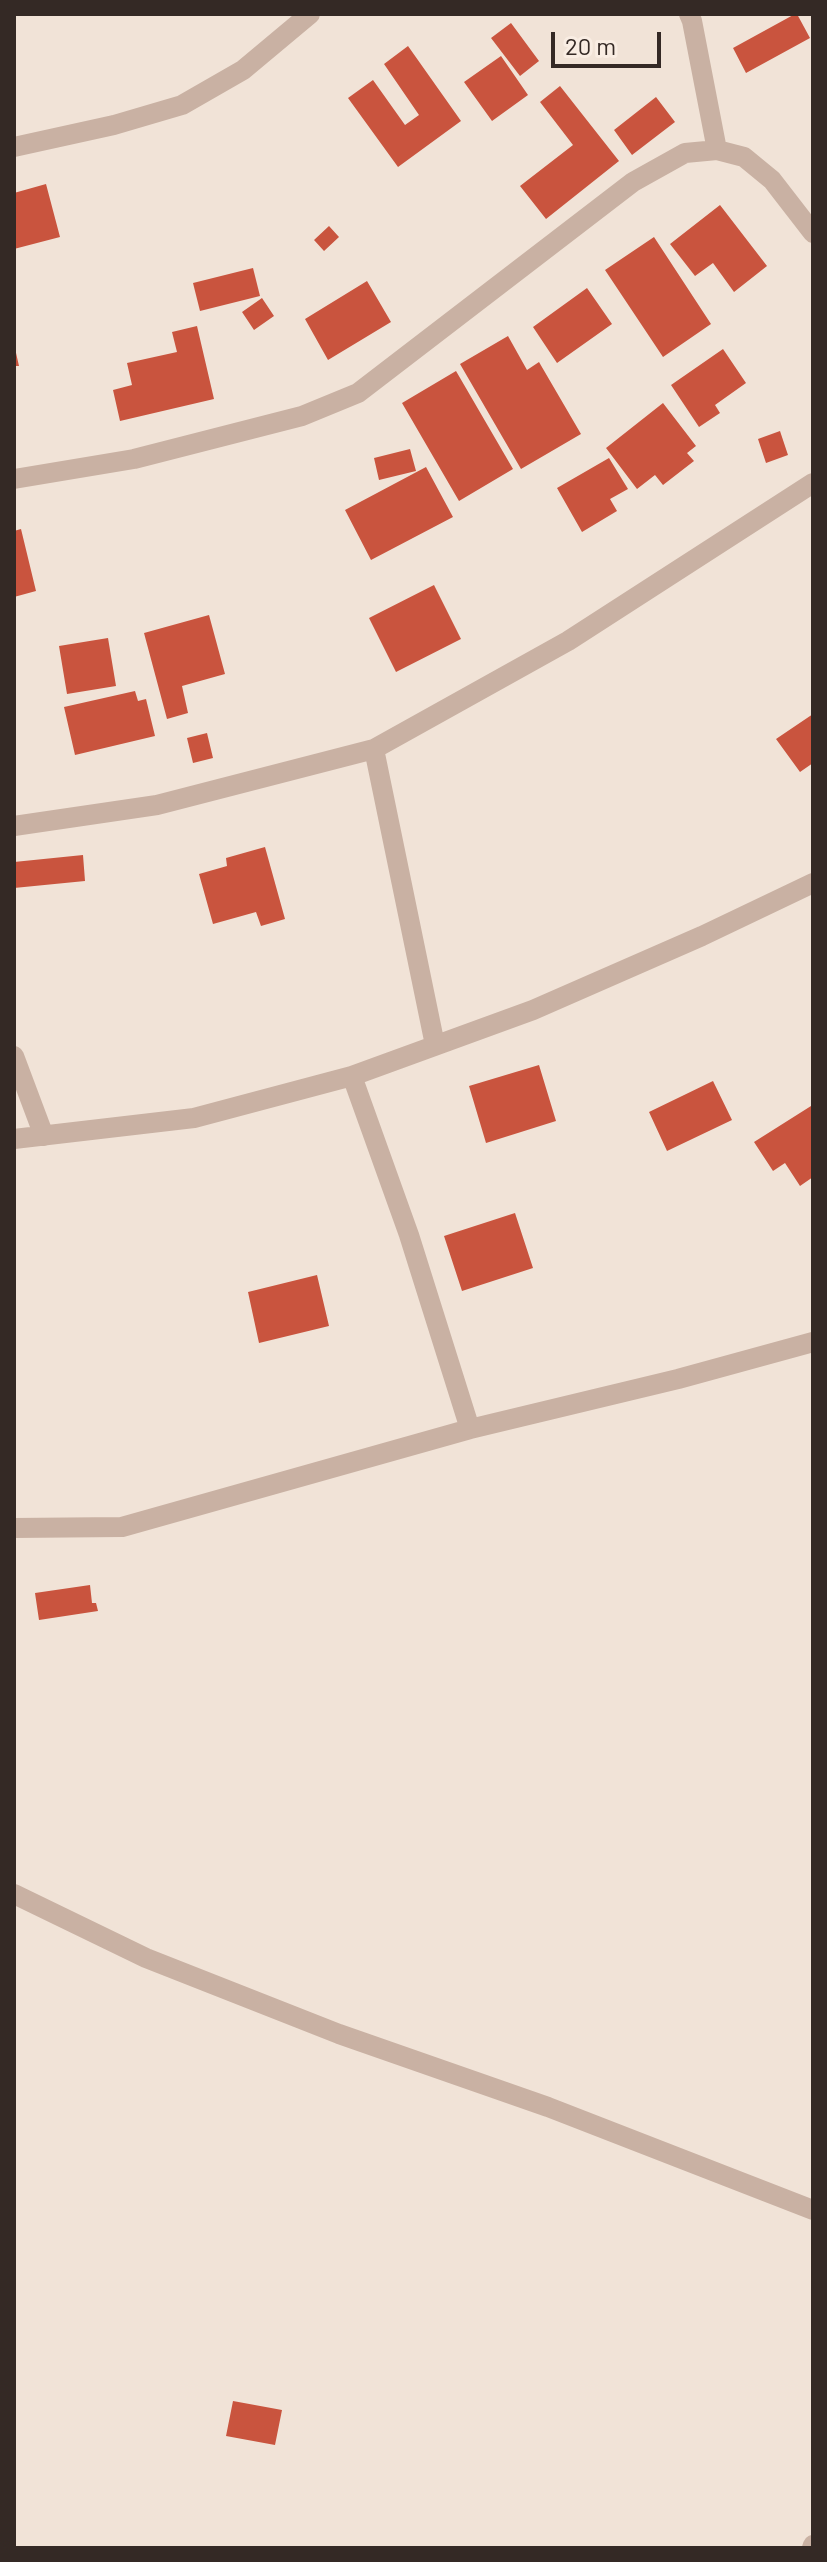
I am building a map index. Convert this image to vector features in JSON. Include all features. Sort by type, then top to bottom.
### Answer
[{"type":"street","points":[[14,147],[114,125],[182,105],[243,70],[310,14]]},
{"type":"street","points":[[689,14],[717,150]]},
{"type":"street","points":[[14,479],[134,459],[302,416],[358,393],[633,182],[685,153],[717,150],[744,157],[772,180],[813,233]]},
{"type":"street","points":[[14,826],[157,805],[374,749],[568,641],[813,483]]},
{"type":"street","points":[[374,749],[435,1045]]},
{"type":"street","points":[[14,1139],[194,1118],[352,1076],[547,1004],[813,883]]},
{"type":"street","points":[[14,1056],[44,1136]]},
{"type":"street","points":[[352,1076],[409,1235],[470,1429]]},
{"type":"street","points":[[14,1528],[122,1527],[470,1429],[678,1379],[813,1342]]},
{"type":"street","points":[[14,1894],[146,1958],[324,2028],[548,2107],[813,2210]]},
{"type":"building","points":[[795,14],[810,38],[746,73],[733,48]]},
{"type":"building","points":[[511,23],[539,61],[520,76],[491,38]]},
{"type":"building","points":[[408,46],[461,121],[398,167],[348,98],[373,80],[405,125],[419,115],[384,64]]},
{"type":"building","points":[[501,56],[528,95],[492,121],[464,82]]},
{"type":"building","points":[[560,86],[619,161],[546,219],[520,186],[573,145],[540,102]]},
{"type":"building","points":[[656,97],[675,122],[632,155],[614,130]]},
{"type":"building","points":[[46,184],[60,237],[14,249],[14,193]]},
{"type":"building","points":[[720,205],[767,266],[734,292],[713,263],[695,276],[670,244]]},
{"type":"building","points":[[329,226],[339,237],[324,251],[314,240]]},
{"type":"building","points":[[654,237],[711,324],[663,357],[605,270]]},
{"type":"building","points":[[253,268],[260,296],[200,311],[193,283]]},
{"type":"building","points":[[367,281],[391,322],[328,360],[305,319]]},
{"type":"building","points":[[587,288],[612,324],[557,363],[533,327]]},
{"type":"building","points":[[262,298],[274,316],[254,330],[242,312]]},
{"type":"building","points":[[197,326],[214,399],[120,421],[113,390],[132,385],[127,363],[177,352],[172,332]]},
{"type":"building","points":[[508,336],[527,370],[539,362],[581,434],[521,469],[460,364]]},
{"type":"building","points":[[14,344],[19,366],[14,366]]},
{"type":"building","points":[[723,349],[746,383],[715,405],[720,413],[699,427],[671,385]]},
{"type":"building","points":[[456,371],[513,469],[459,501],[402,403]]},
{"type":"building","points":[[663,403],[696,446],[687,453],[694,461],[663,485],[655,475],[637,489],[606,448]]},
{"type":"building","points":[[780,431],[788,455],[766,463],[758,439]]},
{"type":"building","points":[[410,449],[416,471],[379,480],[374,458]]},
{"type":"building","points":[[609,458],[628,489],[610,499],[617,511],[582,532],[557,488]]},
{"type":"building","points":[[426,467],[453,517],[371,560],[345,510]]},
{"type":"building","points":[[21,529],[36,591],[14,597],[14,531]]},
{"type":"building","points":[[434,585],[461,639],[396,672],[369,618]]},
{"type":"building","points":[[209,615],[225,674],[182,686],[188,713],[167,719],[144,633]]},
{"type":"building","points":[[108,638],[116,686],[67,694],[59,646]]},
{"type":"building","points":[[135,691],[138,701],[146,699],[155,736],[75,755],[64,707]]},
{"type":"building","points":[[813,714],[813,763],[800,772],[776,739]]},
{"type":"building","points":[[207,733],[213,758],[193,763],[187,738]]},
{"type":"building","points":[[265,847],[285,919],[261,926],[256,912],[213,924],[199,874],[227,866],[226,858]]},
{"type":"building","points":[[83,855],[85,881],[14,888],[14,862]]},
{"type":"building","points":[[539,1065],[556,1121],[486,1143],[469,1086]]},
{"type":"building","points":[[713,1081],[732,1120],[667,1151],[649,1112]]},
{"type":"building","points":[[811,1106],[813,1177],[800,1186],[785,1163],[773,1171],[754,1142]]},
{"type":"building","points":[[515,1213],[533,1268],[462,1291],[444,1236]]},
{"type":"building","points":[[317,1275],[329,1326],[259,1343],[248,1292]]},
{"type":"building","points":[[90,1585],[92,1603],[96,1603],[98,1611],[39,1620],[35,1593]]},
{"type":"building","points":[[233,2401],[282,2410],[275,2445],[226,2436]]}]
